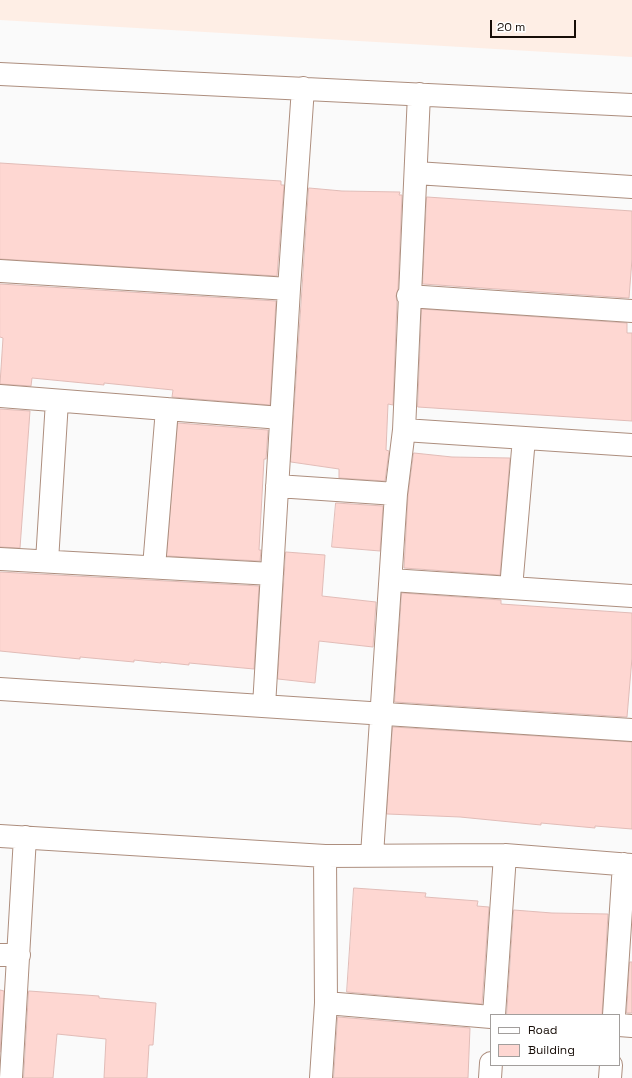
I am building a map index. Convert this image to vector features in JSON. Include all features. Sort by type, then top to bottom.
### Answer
[{"type":"street","points":[[0,74],[632,105]]},
{"type":"street","points":[[264,706],[289,289],[303,88]]},
{"type":"street","points":[[372,855],[383,714],[396,494],[404,430],[408,296],[416,173],[419,94]]},
{"type":"street","points":[[416,173],[632,187]]},
{"type":"street","points":[[0,272],[289,289]]},
{"type":"street","points":[[408,296],[632,311]]},
{"type":"street","points":[[0,396],[281,418]]},
{"type":"street","points":[[47,561],[57,401]]},
{"type":"street","points":[[154,567],[167,409]]},
{"type":"street","points":[[404,430],[632,446]]},
{"type":"street","points":[[511,588],[524,438]]},
{"type":"street","points":[[277,486],[396,494]]},
{"type":"street","points":[[0,559],[272,574]]},
{"type":"street","points":[[391,580],[632,596]]},
{"type":"street","points":[[0,689],[632,730]]},
{"type":"street","points":[[0,836],[325,856],[505,855],[628,865],[614,1014]]},
{"type":"street","points":[[11,1078],[10,955],[25,837]]},
{"type":"street","points":[[494,1014],[505,855]]},
{"type":"street","points":[[321,1078],[326,1003],[325,856]]},
{"type":"street","points":[[326,1003],[490,1017]]},
{"type":"street","points":[[620,1025],[632,1026]]},
{"type":"street","points":[[490,1078],[491,1066]]},
{"type":"street","points":[[610,1066],[610,1078]]},
{"type":"shaded area","points":[[0,0],[632,0],[632,57],[0,20]]},
{"type":"building","points":[[0,163],[281,181],[281,185],[284,185],[277,276],[0,259]]},
{"type":"building","points":[[309,188],[342,191],[400,192],[399,195],[402,195],[398,289],[396,296],[393,405],[388,404],[386,450],[389,451],[385,481],[339,478],[339,469],[291,462]]},
{"type":"building","points":[[427,197],[632,211],[632,259],[629,298],[423,284]]},
{"type":"building","points":[[0,284],[276,301],[270,405],[172,397],[173,390],[104,383],[104,385],[32,378],[31,386],[0,384],[3,338],[0,337]]},
{"type":"building","points":[[422,309],[627,323],[627,333],[632,333],[632,421],[418,407]]},
{"type":"building","points":[[0,409],[30,411],[20,548],[0,547]]},
{"type":"building","points":[[178,423],[268,430],[266,459],[264,459],[259,550],[261,550],[260,561],[167,556]]},
{"type":"building","points":[[414,453],[452,457],[510,458],[500,575],[404,568],[408,495]]},
{"type":"building","points":[[336,503],[383,506],[380,551],[332,547]]},
{"type":"building","points":[[286,552],[325,555],[322,596],[376,602],[373,647],[319,641],[315,683],[278,679]]},
{"type":"building","points":[[0,572],[259,586],[254,669],[189,663],[189,665],[134,660],[134,662],[80,657],[80,659],[0,651]]},
{"type":"building","points":[[402,593],[501,600],[501,604],[632,613],[632,658],[627,717],[395,702]]},
{"type":"building","points":[[393,727],[632,742],[632,829],[595,826],[595,828],[541,823],[541,825],[460,817],[387,814]]},
{"type":"building","points":[[354,888],[426,893],[425,897],[478,901],[477,906],[489,907],[482,1004],[347,992]]},
{"type":"building","points":[[514,910],[552,913],[608,914],[602,1014],[507,1014]]},
{"type":"building","points":[[630,962],[632,962],[632,1013],[627,1013]]},
{"type":"building","points":[[0,990],[4,991],[0,1052]]},
{"type":"building","points":[[29,991],[99,996],[99,998],[156,1003],[153,1045],[149,1045],[147,1078],[104,1078],[106,1039],[57,1034],[53,1078],[24,1078]]},
{"type":"building","points":[[338,1017],[470,1028],[468,1078],[334,1078]]}]
